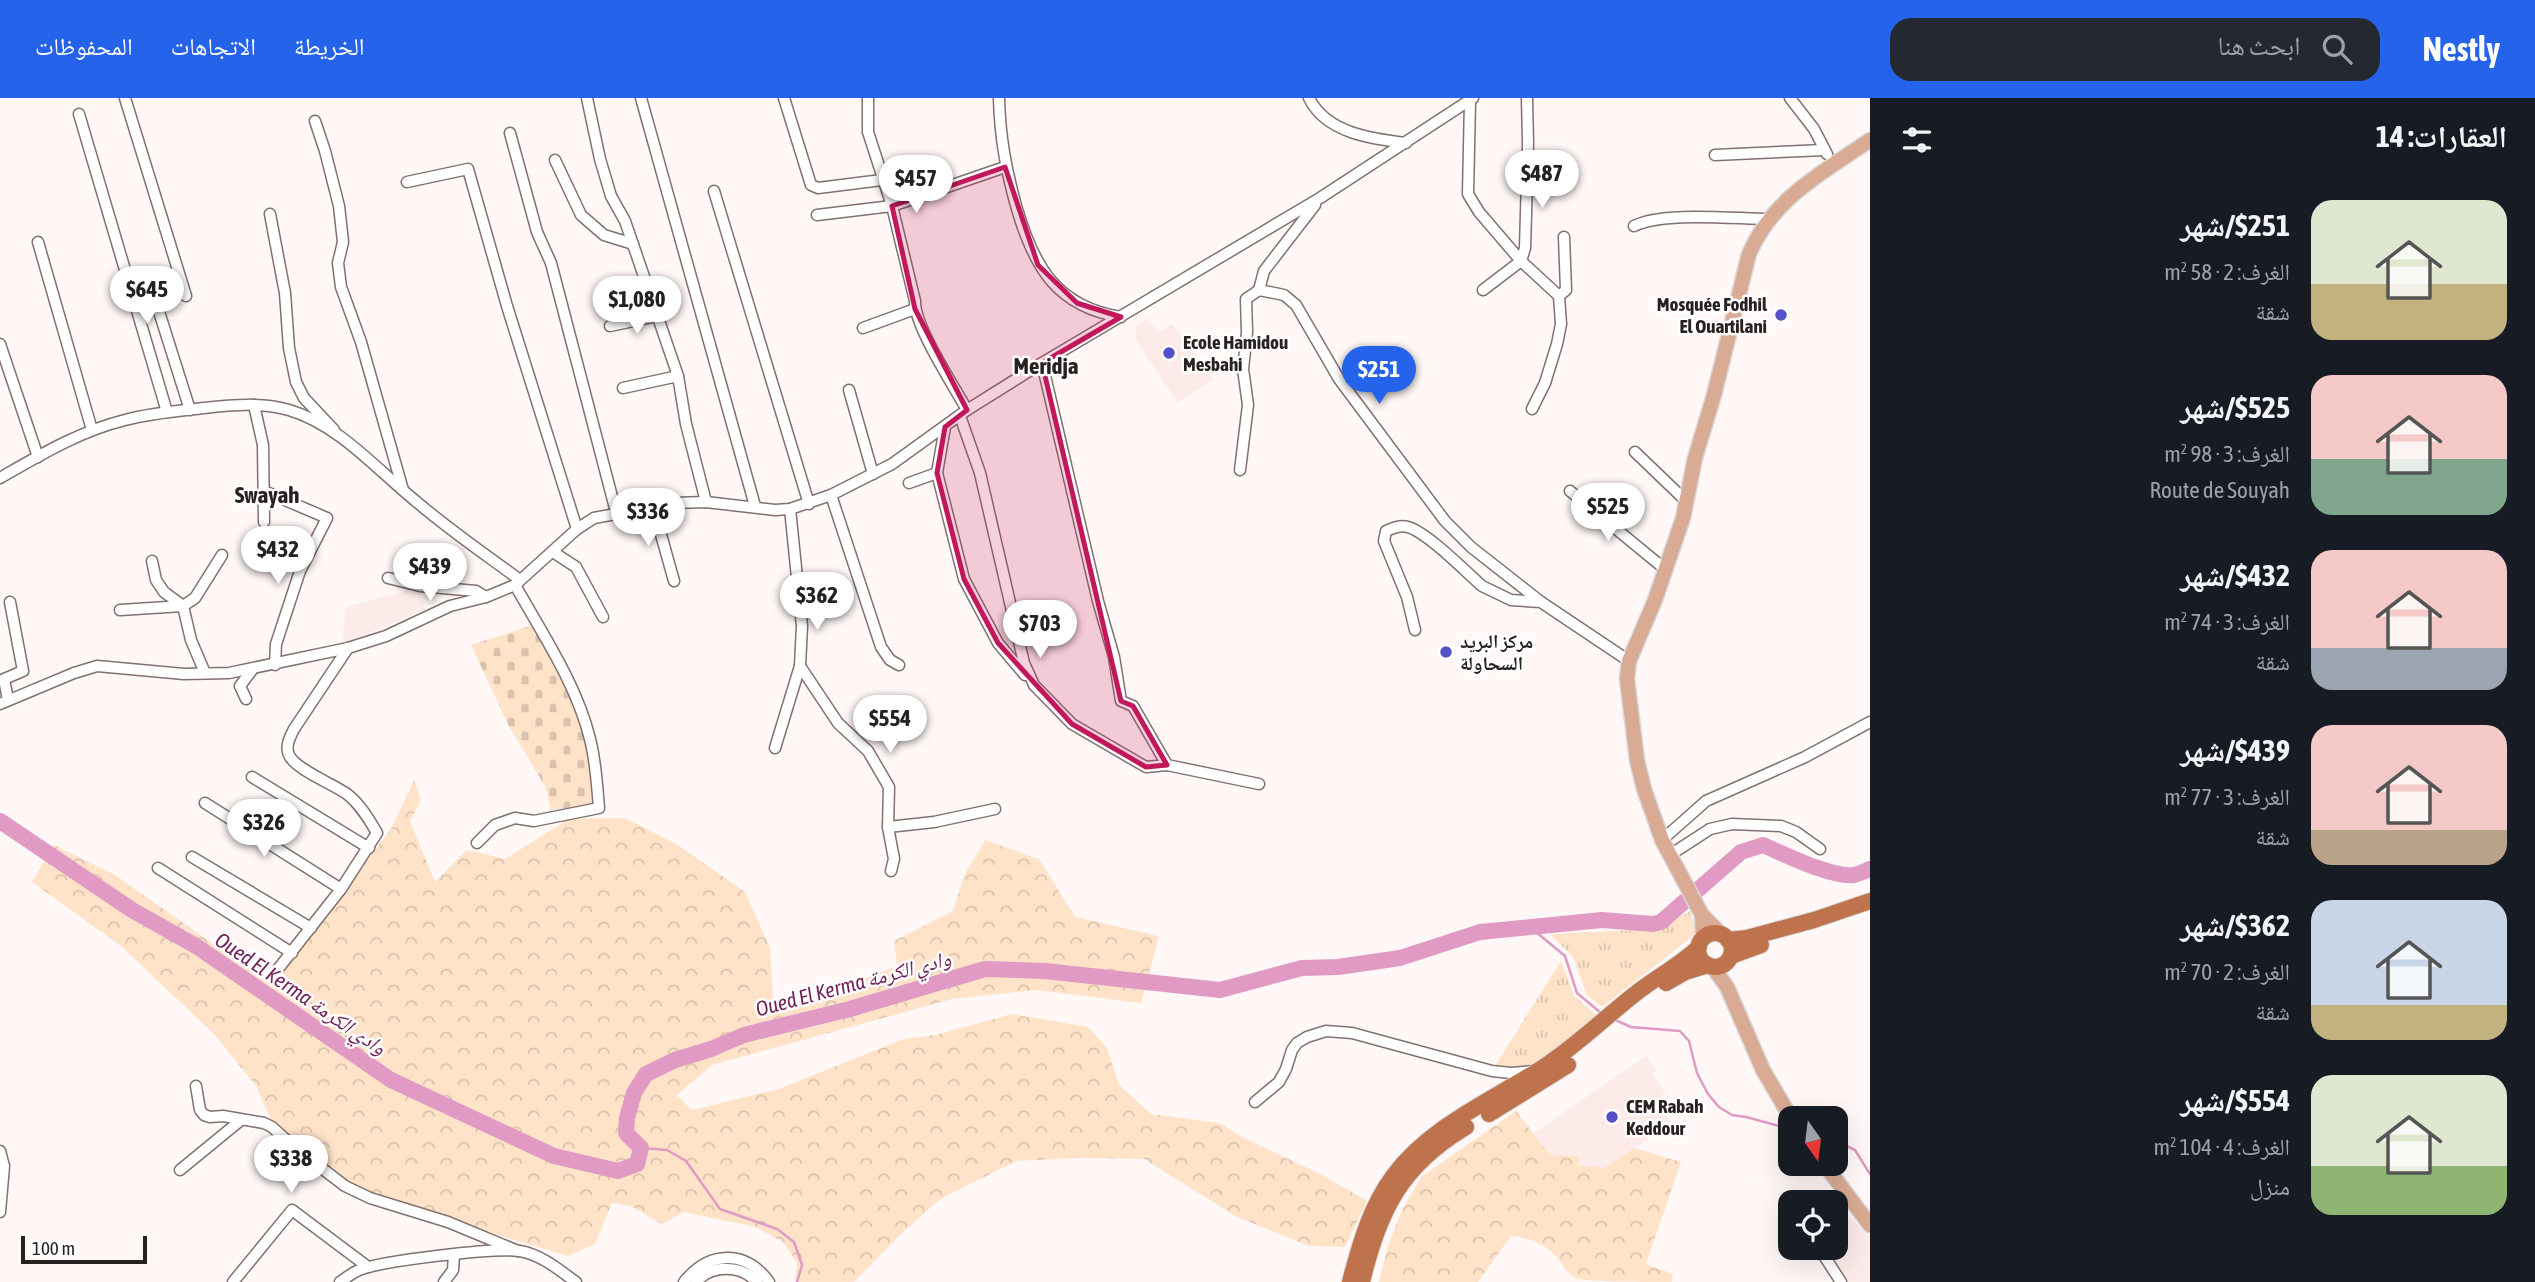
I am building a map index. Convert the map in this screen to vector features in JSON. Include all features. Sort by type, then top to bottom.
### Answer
[{"type":"highway","points":[[1627,1007],[1678,975],[1710,965],[1721,965],[1727,947],[1747,938],[1870,901]]},
{"type":"highway","points":[[1727,947],[1839,924],[1870,913]]},
{"type":"highway","points":[[1362,1282],[1373,1238],[1385,1209],[1403,1182],[1424,1158],[1449,1138],[1563,1068],[1602,1028],[1712,933],[1727,947]]},
{"type":"highway","points":[[1701,942],[1701,959],[1710,965]]},
{"type":"highway","points":[[1350,1282],[1372,1211],[1404,1162],[1442,1130],[1602,1028]]},
{"type":"main road","points":[[1727,986],[1727,947],[1702,915],[1685,886],[1662,840],[1644,789],[1637,760],[1627,679],[1629,661],[1666,570],[1683,518],[1695,458],[1714,395],[1749,254],[1758,233],[1796,191],[1870,140]]},
{"type":"main road","points":[[1701,942],[1702,915]]},
{"type":"main road","points":[[1710,965],[1727,986],[1763,1070],[1784,1106]]},
{"type":"main road","points":[[1848,1199],[1870,1225]]},
{"type":"street","points":[[125,98],[186,296]]},
{"type":"street","points":[[587,98],[611,196],[625,221],[678,376],[686,424],[706,502]]},
{"type":"street","points":[[641,98],[755,506]]},
{"type":"street","points":[[784,98],[811,185],[818,188],[882,180]]},
{"type":"street","points":[[868,98],[868,132],[892,206],[915,309],[963,413],[980,473],[1024,663],[1034,685]]},
{"type":"street","points":[[999,98],[1005,167],[1024,234],[1038,265],[1052,282],[1077,303],[1097,313],[1121,317]]},
{"type":"street","points":[[1309,98],[1313,107],[1325,119],[1338,126],[1362,136],[1406,143]]},
{"type":"street","points":[[1483,290],[1521,261],[1525,248],[1527,98]]},
{"type":"street","points":[[1790,98],[1814,129],[1824,150],[1836,163]]},
{"type":"street","points":[[10,602],[23,671],[4,679],[4,702],[97,666],[205,673],[252,670],[348,648],[386,636],[450,606],[486,597],[518,582],[577,529],[594,518],[617,512],[674,503],[706,502],[775,510],[809,504],[873,474],[1042,363],[1320,198],[1472,99]]},
{"type":"street","points":[[1472,99],[1468,194],[1479,212],[1521,261],[1559,296],[1562,324],[1558,344],[1545,383],[1532,410]]},
{"type":"street","points":[[79,114],[167,412]]},
{"type":"street","points":[[315,121],[339,206],[343,242],[338,263],[341,287],[361,342],[404,492]]},
{"type":"street","points":[[510,133],[537,232],[551,263],[617,512]]},
{"type":"street","points":[[1714,155],[1824,150]]},
{"type":"street","points":[[555,160],[581,215],[604,234],[633,244]]},
{"type":"street","points":[[817,215],[892,206],[1005,167]]},
{"type":"street","points":[[407,182],[468,169],[507,306],[577,529]]},
{"type":"street","points":[[714,191],[809,504]]},
{"type":"street","points":[[1240,470],[1248,405],[1242,369],[1247,332],[1246,299],[1259,290],[1264,271],[1320,198]]},
{"type":"street","points":[[270,214],[285,293],[289,348],[296,382],[304,398],[341,436],[404,492],[518,582],[579,709],[592,749],[599,808],[534,821],[515,818],[505,820],[495,825],[477,843]]},
{"type":"street","points":[[1634,226],[1647,221],[1682,218],[1769,219]]},
{"type":"street","points":[[1559,296],[1566,290],[1564,237]]},
{"type":"street","points":[[38,242],[93,430]]},
{"type":"street","points":[[177,273],[150,283],[190,410]]},
{"type":"street","points":[[1259,290],[1284,295],[1296,305],[1339,379],[1445,521],[1471,547],[1541,602],[1629,661]]},
{"type":"street","points":[[863,328],[915,309]]},
{"type":"street","points":[[610,326],[657,316]]},
{"type":"street","points":[[0,344],[38,457]]},
{"type":"street","points":[[1042,363],[1098,601],[1114,657],[1121,701],[1133,706],[1167,765]]},
{"type":"street","points":[[623,388],[678,376]]},
{"type":"street","points":[[849,390],[873,474]]},
{"type":"street","points":[[0,478],[93,430],[125,420],[167,412],[254,405],[289,410],[341,436]]},
{"type":"street","points":[[254,405],[263,445],[264,522]]},
{"type":"street","points":[[945,427],[937,473],[964,579],[998,643],[1034,685],[1072,724],[1146,767],[1167,765],[1259,784]]},
{"type":"street","points":[[1635,452],[1686,501]]},
{"type":"street","points":[[909,483],[937,473]]},
{"type":"street","points":[[264,491],[327,518],[300,571],[276,644],[275,665]]},
{"type":"street","points":[[1570,491],[1666,570]]},
{"type":"street","points":[[831,495],[881,647],[890,660],[900,666]]},
{"type":"street","points":[[653,506],[674,580]]},
{"type":"street","points":[[775,748],[800,666],[802,626],[790,509]]},
{"type":"street","points":[[1415,630],[1407,597],[1384,541],[1386,531],[1395,527],[1407,527],[1423,535],[1482,586],[1493,592],[1511,600],[1541,602]]},
{"type":"street","points":[[553,552],[572,564],[580,573],[603,617]]},
{"type":"street","points":[[120,610],[183,606],[195,598],[222,555]]},
{"type":"street","points":[[152,561],[156,580],[164,592],[183,606],[191,640],[205,673]]},
{"type":"street","points":[[388,578],[420,586],[476,590],[486,597]]},
{"type":"street","points":[[278,969],[341,889],[377,833],[370,820],[349,796],[297,764],[288,754],[287,743],[294,729],[348,648]]},
{"type":"street","points":[[800,666],[838,723],[868,751],[889,787],[888,827],[894,859],[891,871]]},
{"type":"street","points":[[246,699],[240,686],[252,670]]},
{"type":"street","points":[[1662,840],[1706,801],[1805,757],[1870,722]]},
{"type":"street","points":[[252,777],[369,848]]},
{"type":"street","points":[[205,803],[341,889]]},
{"type":"street","points":[[888,827],[934,822],[995,809]]},
{"type":"street","points":[[1670,855],[1710,829],[1732,824],[1781,826],[1796,832],[1820,849]]},
{"type":"street","points":[[192,857],[312,928]]},
{"type":"street","points":[[158,867],[292,953]]},
{"type":"street","points":[[1255,1102],[1279,1082],[1297,1043],[1326,1031],[1352,1033],[1492,1071],[1511,1073],[1540,1070]]},
{"type":"street","points":[[196,1086],[200,1110],[204,1115],[264,1123],[345,1186],[370,1198],[448,1222],[542,1258],[576,1282]]},
{"type":"street","points":[[180,1170],[241,1120]]},
{"type":"street","points":[[0,1151],[4,1166],[0,1212]]},
{"type":"street","points":[[233,1282],[292,1210],[368,1268]]},
{"type":"street","points":[[340,1282],[368,1268],[454,1255],[518,1251]]},
{"type":"street","points":[[444,1282],[453,1270],[454,1255]]},
{"type":"street","points":[[684,1282],[702,1265],[726,1258],[750,1263],[761,1270],[769,1282]]},
{"type":"street","points":[[1827,1260],[1841,1282]]},
{"type":"street","points":[[696,1282],[712,1271],[727,1268],[741,1271],[757,1282]]},
{"type":"highlighted area","points":[[1005,167],[1038,265],[1077,303],[1121,317],[1042,363],[1121,701],[1133,706],[1167,765],[1146,767],[1072,724],[998,643],[964,579],[937,473],[945,427],[967,410],[915,309],[892,206]]},
{"type":"shaded area","name":"Ecole Hamidou Mesbahi","points":[[1147,318],[1159,333],[1172,324],[1213,380],[1178,403],[1136,340],[1136,326]]},
{"type":"shaded area","points":[[420,590],[425,609],[342,645],[346,607]]},
{"type":"shaded area","name":"CEM Rabah Keddour","points":[[1646,1056],[1656,1070],[1652,1073],[1666,1093],[1661,1096],[1664,1106],[1661,1109],[1671,1123],[1604,1168],[1578,1165],[1578,1156],[1550,1155],[1534,1133]]},
{"type":"shaded area","points":[[1848,1216],[1870,1236],[1870,1282],[1839,1282],[1829,1260],[1848,1260]]},
{"type":"green space","points":[[533,625],[586,737],[595,804],[551,810],[545,786],[509,726],[471,645]]},
{"type":"green space","points":[[414,780],[421,800],[410,821],[435,882],[467,850],[505,859],[569,819],[625,818],[678,845],[745,892],[770,948],[773,998],[797,1006],[897,966],[894,941],[953,911],[964,876],[985,840],[1039,859],[1075,917],[1159,936],[1141,1003],[1036,990],[952,999],[712,1065],[677,1095],[692,1110],[779,1089],[904,1039],[935,1035],[1012,1014],[1088,1027],[1107,1048],[1119,1085],[1151,1114],[1220,1123],[1238,1135],[1322,1175],[1367,1201],[1345,1247],[1309,1246],[1237,1217],[1144,1159],[1016,1161],[940,1199],[854,1282],[795,1282],[797,1263],[784,1243],[756,1227],[684,1212],[662,1224],[631,1206],[612,1203],[595,1244],[568,1256],[362,1194],[281,1142],[256,1086],[214,1034],[121,946],[32,882],[54,845],[115,875],[263,979],[284,969],[391,829]]},
{"type":"green space","points":[[1690,911],[1697,933],[1602,1007],[1587,995],[1573,957],[1550,934],[1659,929]]},
{"type":"green space","points":[[1561,961],[1574,996],[1598,1017],[1535,1066],[1495,1066]]},
{"type":"green space","points":[[1516,1111],[1550,1155],[1579,1156],[1578,1165],[1604,1168],[1634,1148],[1681,1162],[1646,1264],[1673,1274],[1672,1282],[1578,1279],[1541,1244],[1511,1236],[1478,1282],[1379,1282],[1388,1246],[1402,1210],[1422,1176]]},
{"type":"waterway","name":"Oued El Kerma وادي الكرمة","points":[[0,821],[132,910],[196,946],[391,1080],[554,1156],[618,1171],[637,1164],[641,1148],[626,1133],[627,1118],[634,1093],[646,1074],[675,1060],[744,1035],[850,1009],[985,969],[1045,971],[1220,990],[1302,968],[1338,967],[1400,958],[1480,932],[1602,920],[1653,924],[1661,922],[1741,852],[1763,845],[1833,873],[1854,875],[1870,869]]},
{"type":"waterway","points":[[1530,927],[1565,956],[1577,993],[1601,1013]]},
{"type":"waterway","points":[[1613,1019],[1631,1027],[1680,1031],[1689,1041],[1697,1073],[1708,1094],[1719,1107],[1732,1115],[1778,1126]]},
{"type":"waterway","points":[[1848,1147],[1855,1150],[1870,1174]]},
{"type":"waterway","points":[[641,1148],[667,1150],[686,1161],[720,1209],[777,1229],[794,1242],[802,1265],[797,1282]]},
{"type":"place","name":"Mosquée Fodhil El Ouartilani","points":[[1781,315]]},
{"type":"place","name":"Ecole Hamidou Mesbahi","points":[[1169,353]]},
{"type":"place","name":"مركز البريد السحاولة","points":[[1446,652]]},
{"type":"place","name":"CEM Rabah Keddour","points":[[1612,1117]]},
{"type":"district","name":"Meridja","points":[[1046,366]]},
{"type":"district","name":"Swayah","points":[[267,495]]}]
